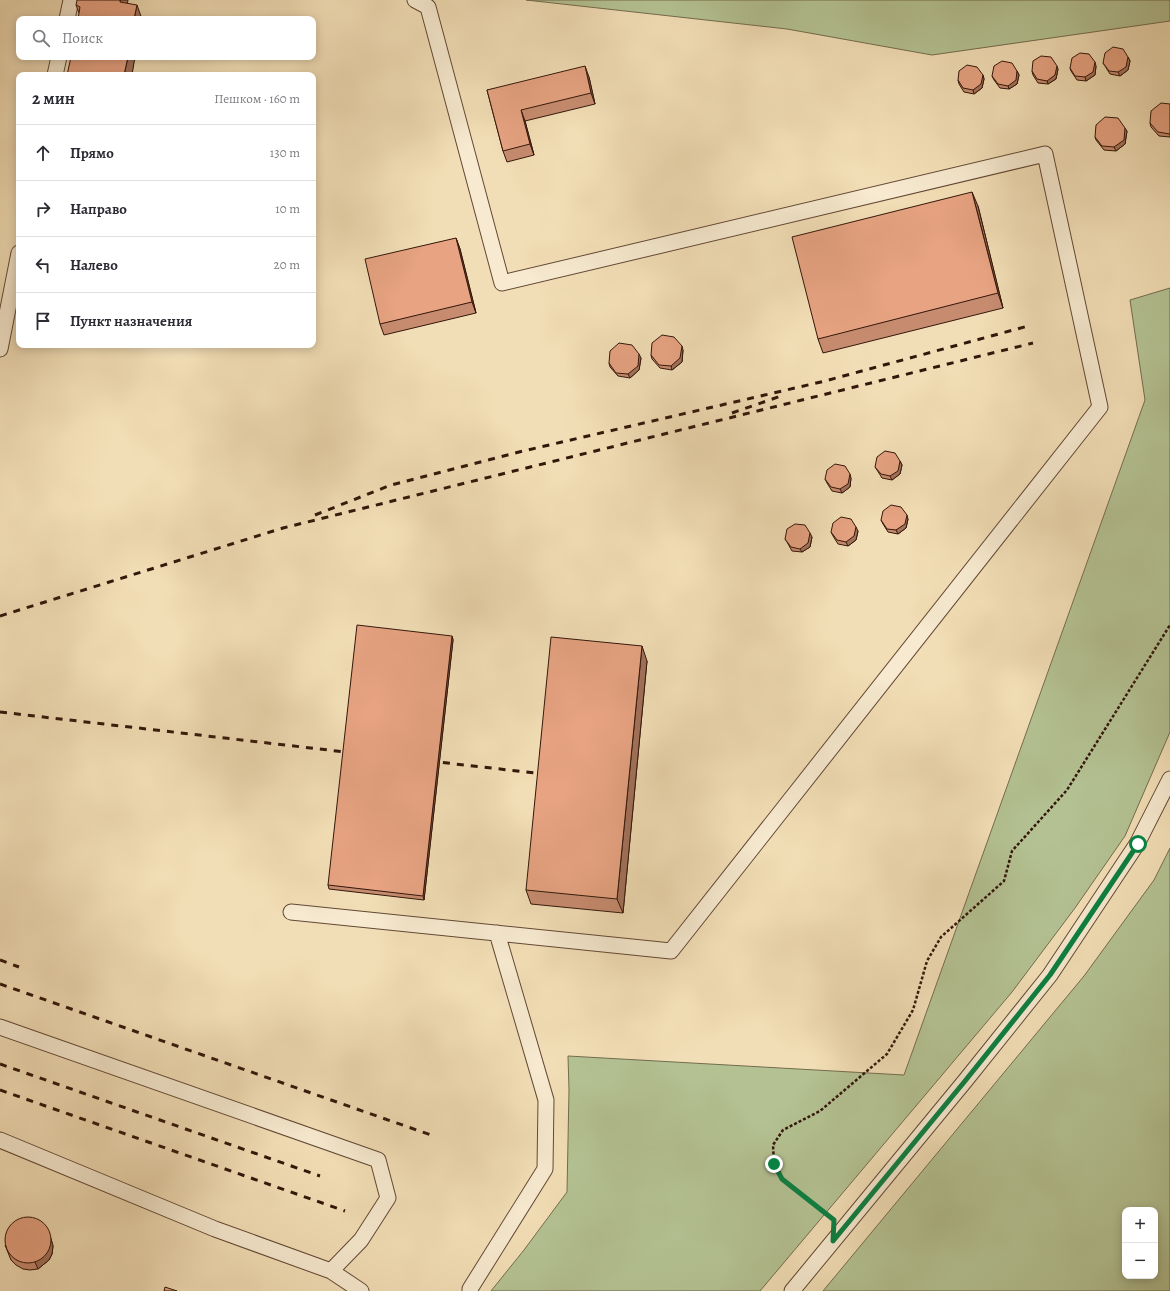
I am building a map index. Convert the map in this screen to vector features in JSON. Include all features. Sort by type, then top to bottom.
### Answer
[{"type":"lane","points":[[68,16],[71,0]]},
{"type":"lane","points":[[291,912],[671,951],[1100,407],[1045,154],[502,283],[428,7],[415,0]]},
{"type":"lane","points":[[56,72],[58,60]]},
{"type":"lane","points":[[0,349],[16,269]]},
{"type":"lane","points":[[792,1291],[1050,975],[1138,844],[1170,779]]},
{"type":"lane","points":[[470,1291],[546,1169],[546,1100],[497,933]]},
{"type":"lane","points":[[0,1027],[378,1160],[388,1198],[361,1240],[331,1271]]},
{"type":"lane","points":[[0,1140],[215,1229],[331,1271],[361,1291]]},
{"type":"path","points":[[833,1241],[834,1220],[782,1179],[774,1164],[773,1145],[783,1130],[820,1111],[887,1054],[913,1010],[927,961],[941,938],[1004,881],[1012,851],[1067,790],[1170,625]]},
{"type":"green space","points":[[526,0],[1170,0],[1170,21],[932,55],[787,29]]},
{"type":"green space","points":[[1170,288],[1170,732],[1125,836],[1075,908],[1012,992],[760,1291],[491,1291],[524,1250],[567,1192],[569,1090],[568,1056],[904,1075],[1145,400],[1130,300]]},
{"type":"green space","points":[[1170,848],[1170,1291],[823,1291],[1084,976],[1154,880]]},
{"type":"building","points":[[77,0],[120,0],[120,2],[137,5],[135,16],[78,16],[80,7],[76,5]]},
{"type":"building","points":[[1113,47],[1123,49],[1128,57],[1126,67],[1118,72],[1109,71],[1103,63],[1105,53]]},
{"type":"building","points":[[1080,53],[1089,54],[1095,62],[1093,72],[1085,77],[1075,76],[1070,68],[1072,58]]},
{"type":"building","points":[[1041,56],[1051,57],[1057,66],[1055,75],[1047,81],[1037,79],[1032,71],[1033,61]]},
{"type":"building","points":[[70,60],[127,60],[125,72],[68,72]]},
{"type":"building","points":[[1002,61],[1012,63],[1017,71],[1016,80],[1008,86],[998,84],[992,76],[994,66]]},
{"type":"building","points":[[967,65],[977,67],[983,75],[981,84],[973,90],[963,88],[958,80],[959,71]]},
{"type":"building","points":[[585,66],[591,93],[521,110],[530,144],[503,151],[487,90]]},
{"type":"building","points":[[1161,103],[1170,104],[1170,134],[1158,132],[1150,123],[1151,111]]},
{"type":"building","points":[[1105,117],[1118,118],[1125,128],[1124,140],[1114,147],[1102,146],[1095,137],[1096,125]]},
{"type":"building","points":[[972,192],[998,293],[818,339],[792,237]]},
{"type":"building","points":[[456,238],[472,302],[380,324],[365,259]]},
{"type":"building","points":[[662,335],[674,337],[682,346],[680,358],[671,366],[659,365],[651,355],[652,343]]},
{"type":"building","points":[[619,343],[632,345],[639,354],[638,366],[628,374],[616,373],[609,363],[610,351]]},
{"type":"building","points":[[885,451],[895,453],[900,461],[898,471],[890,476],[881,474],[875,467],[877,457]]},
{"type":"building","points":[[835,464],[845,466],[850,474],[848,484],[840,489],[831,487],[825,479],[827,470]]},
{"type":"building","points":[[891,505],[901,507],[907,515],[905,524],[896,530],[887,529],[881,520],[883,511]]},
{"type":"building","points":[[841,517],[851,519],[856,527],[854,536],[846,542],[837,540],[831,532],[833,523]]},
{"type":"building","points":[[795,524],[805,525],[810,533],[808,543],[800,549],[791,547],[785,539],[787,529]]},
{"type":"building","points":[[357,625],[452,636],[423,896],[328,885]]},
{"type":"building","points":[[551,637],[642,646],[617,899],[526,890]]},
{"type":"building","points":[[28,1217],[41,1221],[47,1227],[51,1240],[47,1253],[41,1259],[28,1263],[15,1259],[9,1253],[5,1240],[9,1227],[15,1221]]},
{"type":"building","points":[[165,1287],[177,1291],[164,1291]]},
{"type":"railway","points":[[315,515],[391,485],[519,452],[825,381],[1028,326]]},
{"type":"railway","points":[[0,616],[283,528],[1033,343]]},
{"type":"railway","points":[[732,413],[781,396]]},
{"type":"railway","points":[[0,712],[354,753]]},
{"type":"railway","points":[[429,761],[544,774]]},
{"type":"railway","points":[[0,960],[19,967]]},
{"type":"railway","points":[[0,984],[431,1135]]},
{"type":"railway","points":[[0,1064],[320,1176]]},
{"type":"railway","points":[[0,1090],[345,1211]]},
{"type":"route","points":[[774,1164],[782,1179],[834,1220],[833,1241],[1050,975],[1138,844]]}]
